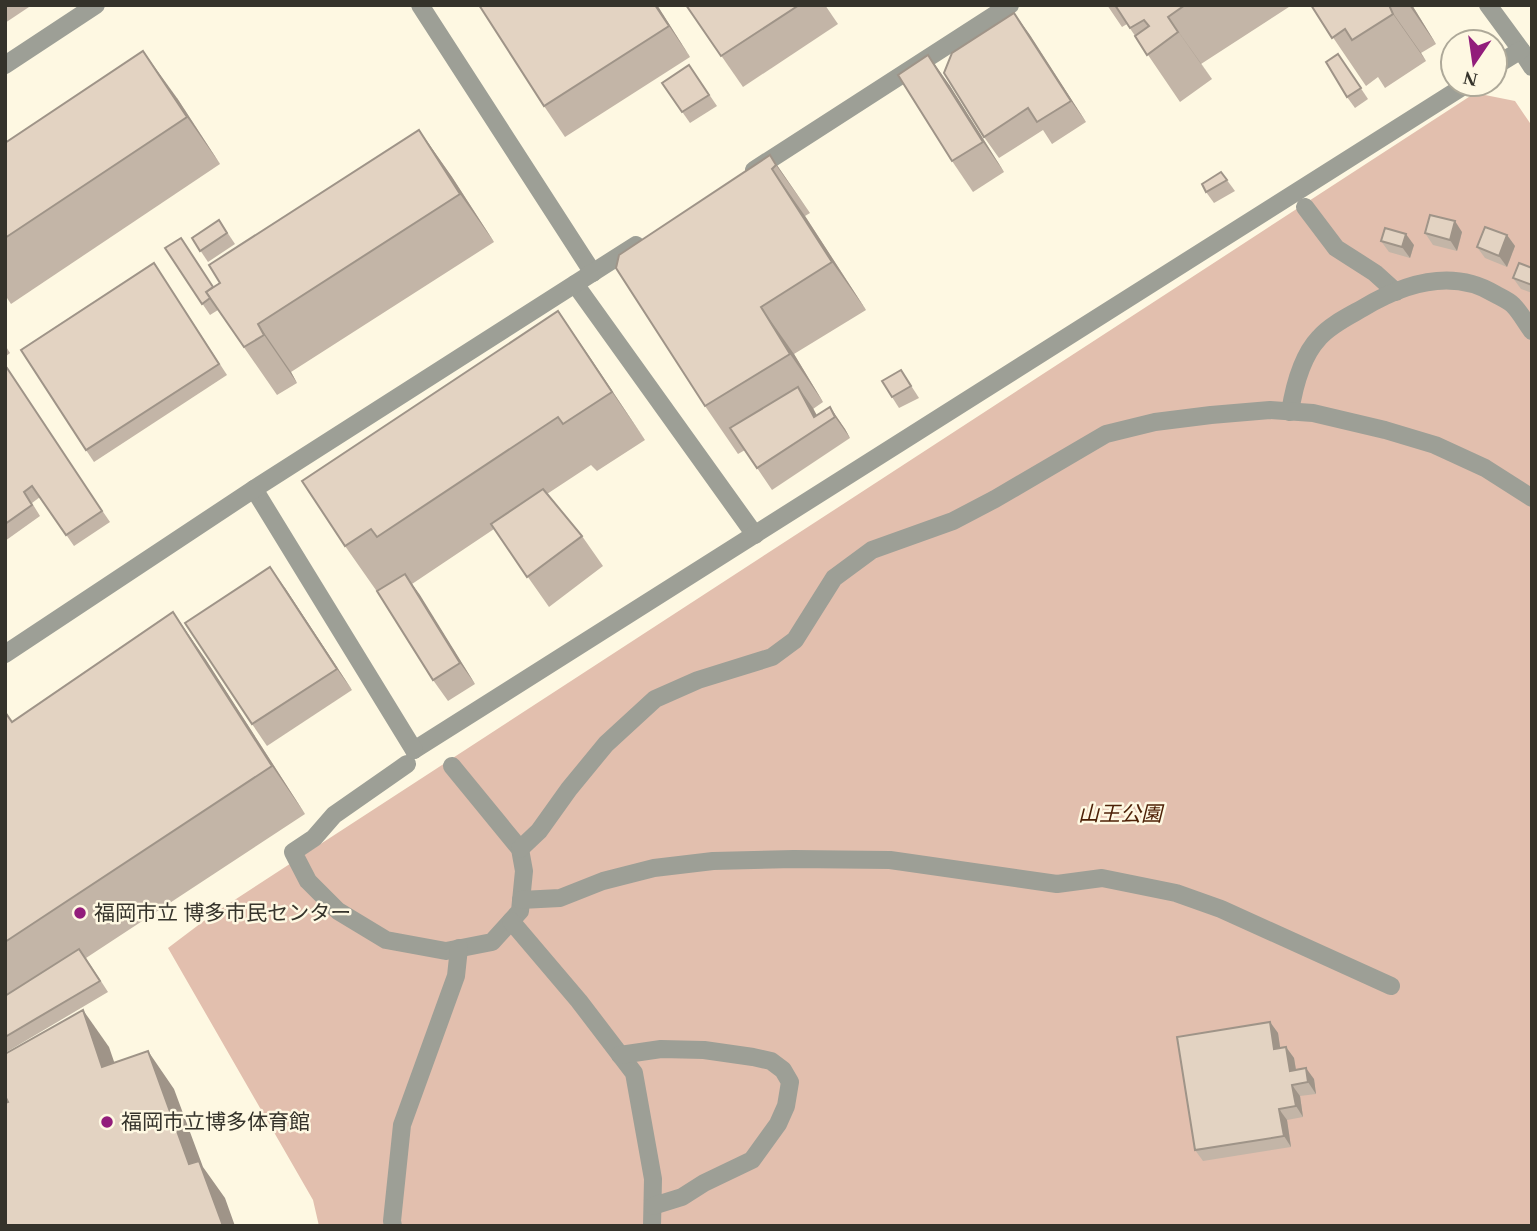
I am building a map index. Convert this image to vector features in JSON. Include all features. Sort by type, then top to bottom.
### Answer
[{"type":"street","points":[[5,65],[96,5]]},
{"type":"street","points":[[420,5],[593,273]]},
{"type":"street","points":[[744,177],[1010,5]]},
{"type":"street","points":[[1488,5],[1532,67]]},
{"type":"street","points":[[1509,57],[1521,50]]},
{"type":"street","points":[[452,766],[520,849],[524,871],[520,911],[492,942],[446,951],[386,940],[338,911],[308,881],[293,852],[314,838],[334,816],[410,757],[1445,98]]},
{"type":"street","points":[[1305,207],[1336,248],[1375,273],[1396,292]]},
{"type":"street","points":[[5,654],[254,489],[651,236]]},
{"type":"street","points":[[1290,412],[1305,358],[1319,337],[1373,302],[1412,285],[1457,280],[1484,287],[1513,304],[1532,331]]},
{"type":"street","points":[[575,284],[755,535]]},
{"type":"street","points":[[520,849],[539,831],[606,744],[655,699],[698,680],[772,657],[795,640],[834,578],[872,550],[953,521],[1106,434],[1155,422],[1270,410],[1313,413],[1435,445],[1485,468],[1532,498]]},
{"type":"street","points":[[254,489],[410,757]]},
{"type":"street","points":[[521,900],[560,898],[603,881],[654,868],[713,861],[890,860],[1057,884],[1102,878],[1176,893],[1221,909],[1391,986]]},
{"type":"street","points":[[511,921],[579,1001],[634,1073],[653,1179],[653,1226]]},
{"type":"street","points":[[393,1226],[402,1125],[456,975],[459,948]]},
{"type":"street","points":[[620,1055],[661,1049],[704,1050],[753,1057],[771,1061],[783,1070],[790,1082],[786,1106],[778,1125],[752,1160],[682,1197],[653,1206]]},
{"type":"green space","name":"山王公園","points":[[1467,98],[1515,101],[1532,126],[1532,1226],[319,1226],[313,1200],[168,948],[213,914]]},
{"type":"building","points":[[479,5],[655,5],[669,26],[544,106]]},
{"type":"building","points":[[686,5],[799,5],[721,56]]},
{"type":"building","points":[[1115,5],[1185,5],[1168,17],[1178,32],[1147,55],[1135,36],[1149,26],[1144,20],[1130,28]]},
{"type":"building","points":[[1311,5],[1389,5],[1393,14],[1352,40],[1345,29],[1332,38]]},
{"type":"building","points":[[1014,13],[1071,101],[1037,122],[1028,108],[984,137],[944,73],[952,53]]},
{"type":"building","points":[[143,51],[187,117],[5,238],[5,143]]},
{"type":"building","points":[[1338,54],[1361,88],[1347,97],[1326,62]]},
{"type":"building","points":[[928,55],[983,142],[952,161],[898,75]]},
{"type":"building","points":[[689,65],[709,95],[682,112],[662,83]]},
{"type":"building","points":[[419,130],[460,194],[258,324],[264,335],[244,347],[206,292],[220,283],[209,265]]},
{"type":"building","points":[[770,155],[776,165],[772,169],[832,262],[761,307],[790,354],[705,406],[616,268],[619,255]]},
{"type":"building","points":[[1221,172],[1227,180],[1206,192],[1202,184]]},
{"type":"building","points":[[1430,215],[1455,221],[1450,240],[1425,233]]},
{"type":"building","points":[[219,220],[227,233],[200,251],[192,238]]},
{"type":"building","points":[[1485,227],[1507,235],[1499,256],[1477,247]]},
{"type":"building","points":[[1385,228],[1406,234],[1402,247],[1381,241]]},
{"type":"building","points":[[181,238],[213,287],[206,292],[210,298],[202,304],[165,248]]},
{"type":"building","points":[[154,263],[219,364],[86,450],[21,350]]},
{"type":"building","points":[[1519,263],[1532,268],[1532,285],[1513,278]]},
{"type":"building","points":[[558,311],[612,392],[563,424],[558,417],[377,537],[371,529],[345,546],[302,481]]},
{"type":"building","points":[[7,368],[102,511],[66,535],[32,486],[24,492],[32,505],[5,524]]},
{"type":"building","points":[[901,370],[911,386],[892,397],[882,381]]},
{"type":"building","points":[[798,387],[814,417],[830,407],[835,417],[757,468],[730,428]]},
{"type":"building","points":[[543,489],[582,536],[527,577],[491,524]]},
{"type":"building","points":[[270,567],[337,669],[252,724],[185,623]]},
{"type":"building","points":[[405,574],[460,663],[433,680],[377,591]]},
{"type":"building","name":"福岡市立 博多市民センター","points":[[173,612],[272,766],[5,942],[5,712],[12,722]]},
{"type":"building","points":[[79,949],[100,981],[5,1037],[5,996]]},
{"type":"building","name":"福岡市立博多体育館","points":[[83,1010],[102,1067],[148,1051],[189,1164],[199,1161],[223,1226],[5,1226],[5,1103],[8,1102],[5,1096],[5,1054]]},
{"type":"building","points":[[1270,1022],[1274,1049],[1286,1047],[1290,1071],[1306,1068],[1308,1082],[1292,1085],[1296,1106],[1279,1109],[1284,1136],[1195,1150],[1177,1037]]},
{"type":"place","name":"福岡市立 博多市民センター","points":[[80,913]]},
{"type":"place","name":"福岡市立博多体育館","points":[[107,1122]]}]
